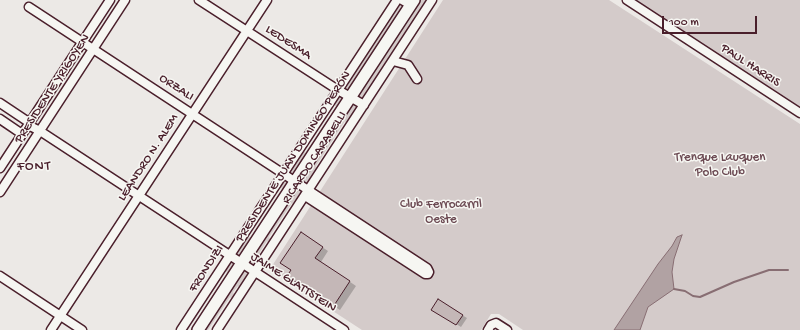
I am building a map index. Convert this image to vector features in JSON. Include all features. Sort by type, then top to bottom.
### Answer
[{"type":"main road","name":"PRESIDENTE JUAN DOMINGO PERÓN","points":[[198,330],[351,97],[409,2]]},
{"type":"street","name":"PRESIDENTE YRIGOYEN","points":[[0,168],[110,0]]},
{"type":"street","name":"PRESIDENTE YRIGOYEN","points":[[0,192],[125,0]]},
{"type":"street","name":"LEDESMA","points":[[199,0],[338,90],[364,105]]},
{"type":"street","name":"LEANDRO N. ALEM","points":[[51,330],[267,0]]},
{"type":"street","name":"FRONDIZI","points":[[181,330],[397,0]]},
{"type":"street","name":"RICARDO CARABELLI","points":[[217,330],[432,0]]},
{"type":"street","name":"PAUL HARRIS","points":[[627,0],[800,113]]},
{"type":"street","name":"ORZALI","points":[[29,7],[296,181],[307,193]]},
{"type":"street","points":[[393,61],[408,65],[417,79]]},
{"type":"street","name":"JAIME GLATTSTEIN","points":[[0,104],[344,330]]},
{"type":"street","points":[[0,119],[22,134]]},
{"type":"street","points":[[307,193],[427,268],[429,272],[428,274],[425,274],[307,193]]},
{"type":"street","points":[[0,276],[82,330]]},
{"type":"street","points":[[490,327],[496,323],[505,330]]},
{"type":"green space","points":[[399,0],[411,0],[195,330],[190,330],[227,273],[224,268],[247,233],[250,238],[282,189],[279,184],[303,147],[305,153],[336,107],[333,101]]},
{"type":"green space","points":[[418,0],[430,0],[347,127],[345,121],[316,166],[318,172],[294,208],[292,203],[269,237],[272,242],[270,246],[267,241],[260,252],[262,258],[240,291],[238,286],[233,292],[236,298],[233,302],[230,297],[208,330],[202,330]]},
{"type":"green space","points":[[443,0],[609,0],[800,124],[800,330],[523,330],[499,314],[491,314],[481,330],[362,330],[273,272],[272,266]]},
{"type":"green space","points":[[632,0],[800,0],[800,109]]},
{"type":"shaded area","points":[[682,235],[674,259],[672,272],[674,289],[648,307],[640,330],[614,330],[677,237]]},
{"type":"building","points":[[301,232],[323,247],[315,258],[350,281],[333,307],[287,276],[291,270],[280,263]]},
{"type":"building","points":[[438,299],[463,315],[456,325],[431,310]]},
{"type":"waterway","points":[[674,289],[685,291],[693,296],[700,297],[734,282],[769,270],[788,270]]},
{"type":"district","name":"FONT","points":[[34,167]]},
{"type":"park label","name":"Trenque Lauquen Polo Club","points":[[720,166]]},
{"type":"park label","name":"Club Ferrocarril Oeste","points":[[441,212]]}]
